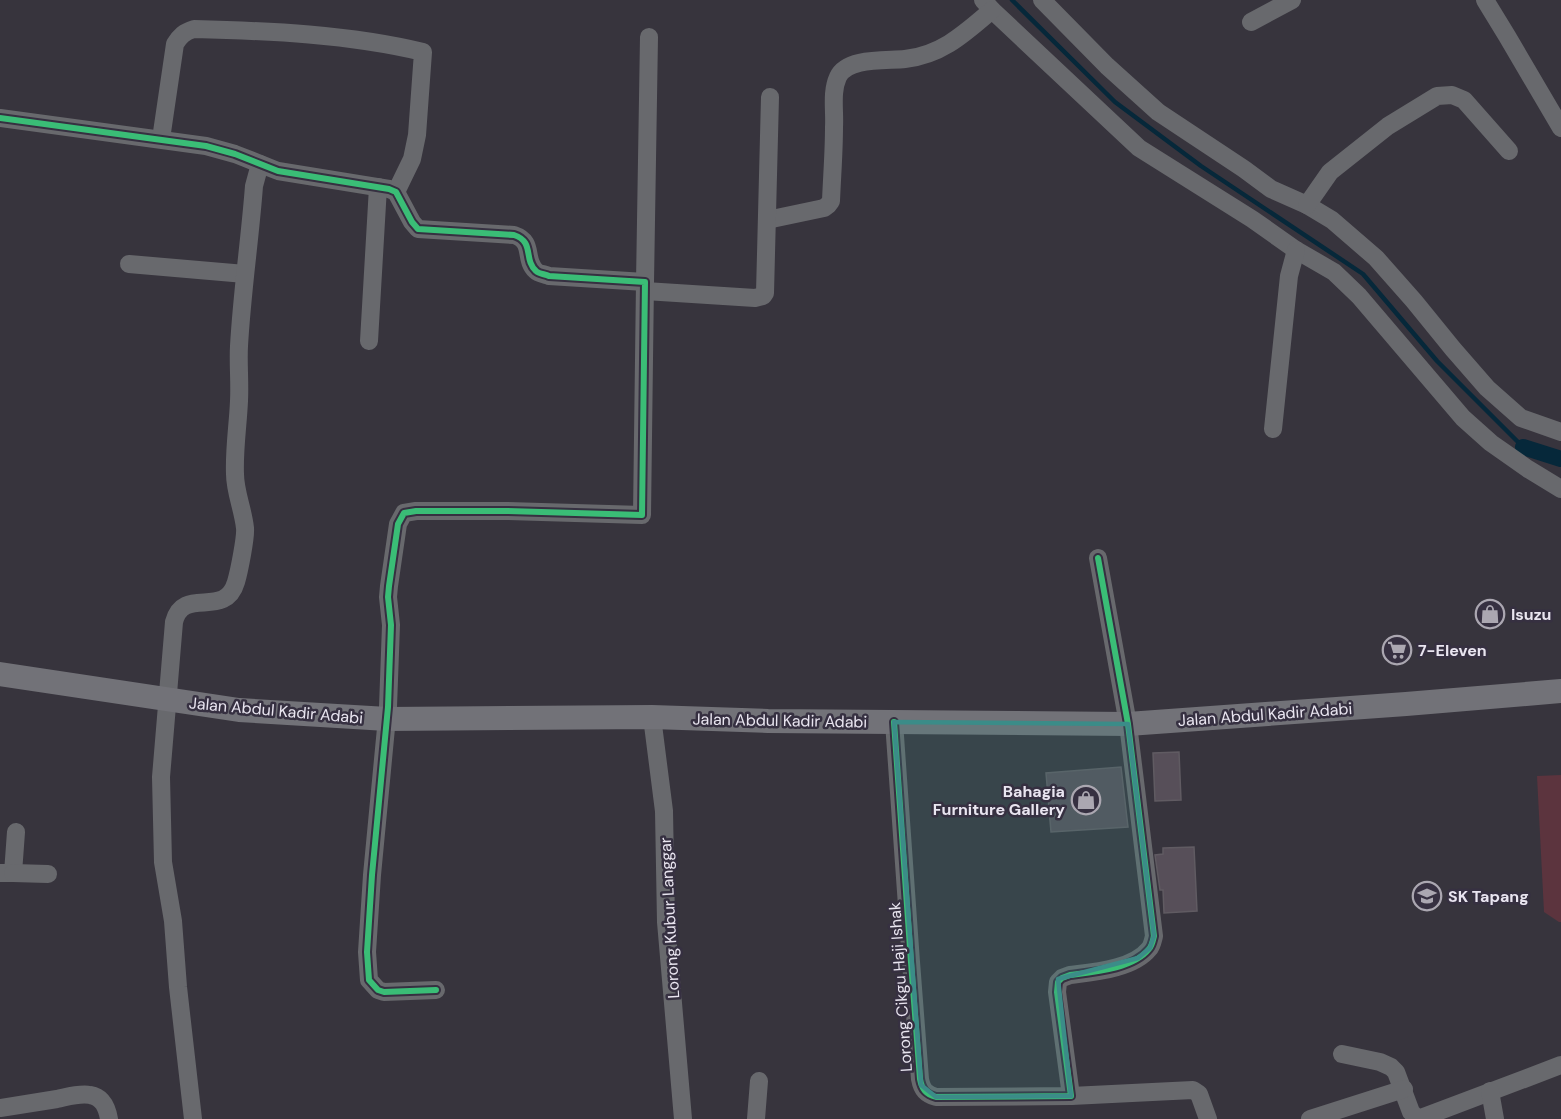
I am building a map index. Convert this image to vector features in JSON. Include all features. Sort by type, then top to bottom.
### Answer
[{"type":"main road","name":"Jalan Abdul Kadir Adabi","points":[[0,674],[239,710],[387,719],[652,717],[768,721],[1128,724],[1561,691]]},
{"type":"street","points":[[1041,0],[1107,66],[1158,112],[1271,189],[1307,205],[1332,220],[1376,258],[1487,388],[1521,418],[1561,432]]},
{"type":"street","points":[[1251,22],[1292,0]]},
{"type":"street","points":[[1485,0],[1561,128]]},
{"type":"street","points":[[767,220],[824,208],[831,201],[835,125],[834,87],[839,74],[850,66],[868,61],[903,60],[925,56],[943,48],[965,33],[987,5],[1139,148],[1252,219],[1296,250],[1334,272],[1359,296],[1463,418],[1491,443],[1561,489]]},
{"type":"street","points":[[161,139],[175,44],[185,32],[194,29],[258,31],[317,35],[400,46],[423,52],[417,135],[412,159],[396,192]]},
{"type":"street","points":[[436,990],[384,992],[373,986],[369,980],[366,952],[387,719],[391,625],[388,597],[398,524],[404,513],[416,511],[642,515],[649,37]]},
{"type":"street","points":[[1307,205],[1330,172],[1388,126],[1437,96],[1452,95],[1464,100],[1509,151]]},
{"type":"street","points":[[0,118],[206,146],[235,154],[278,171],[389,189],[396,192],[418,229],[522,238],[527,245],[532,266],[537,272],[549,276],[755,298],[763,296],[766,289],[770,97]]},
{"type":"street","points":[[193,1119],[177,987],[173,921],[163,862],[161,777],[176,614],[188,604],[219,601],[231,592],[236,583],[245,530],[234,475],[240,389],[239,348],[254,186],[260,164]]},
{"type":"street","points":[[369,341],[378,187]]},
{"type":"street","points":[[1273,429],[1289,276],[1296,250]]},
{"type":"street","points":[[129,264],[245,274]]},
{"type":"street","points":[[1098,558],[1128,724],[1154,936],[1150,948],[1138,958],[1120,967],[1070,975],[1058,982],[1057,992],[1071,1096],[1193,1090],[1199,1094],[1208,1119]]},
{"type":"street","name":"Lorong Kubur Langgar","points":[[652,717],[664,811],[666,922],[683,1119]]},
{"type":"street","name":"Lorong Cikgu Haji Ishak","points":[[894,722],[920,1079],[924,1091],[936,1097],[1071,1096]]},
{"type":"street","points":[[16,832],[7,873],[48,874]]},
{"type":"street","points":[[1342,1054],[1380,1062],[1391,1067],[1404,1089],[1411,1112],[1417,1118],[1561,1065]]},
{"type":"street","points":[[756,1119],[759,1081]]},
{"type":"street","points":[[1310,1119],[1404,1089]]},
{"type":"street","points":[[1490,1091],[1495,1119]]},
{"type":"street","points":[[0,1108],[90,1095],[104,1103],[109,1119]]},
{"type":"highlighted area","points":[[894,722],[1128,724],[1154,936],[1150,948],[1138,958],[1058,979],[1071,1096],[936,1097],[921,1085]]},
{"type":"shaded area","points":[[1561,775],[1561,922],[1559,922],[1544,912],[1537,776]]},
{"type":"building","points":[[1179,752],[1181,800],[1155,801],[1153,753]]},
{"type":"building","name":"Bahagia Furniture Gallery","points":[[1121,767],[1128,827],[1051,832],[1046,773]]},
{"type":"building","points":[[1194,847],[1197,911],[1164,913],[1163,890],[1160,890],[1155,855],[1163,854],[1163,848]]},
{"type":"waterway","points":[[1012,0],[1115,102],[1201,166],[1363,274],[1437,361],[1523,447]]},
{"type":"waterway","points":[[1523,447],[1561,459]]},
{"type":"cycle path","points":[[0,118],[206,146],[235,154],[278,171],[389,189],[396,192],[418,229],[514,235],[527,246],[532,266],[540,273],[549,276],[645,282],[642,515],[416,511],[404,513],[398,524],[388,597],[391,625],[388,707],[372,875],[367,952],[369,980],[378,990],[384,992],[436,990]]},
{"type":"cycle path","points":[[894,722],[920,1079],[923,1089],[936,1097],[1071,1096],[1057,992],[1058,982],[1070,975],[1112,968],[1133,961],[1149,949],[1154,936],[1128,724],[1098,558]]},
{"type":"place","name":"Isuzu","points":[[1490,614]]},
{"type":"place","name":"7-Eleven","points":[[1397,650]]},
{"type":"place","name":"Bahagia Furniture Gallery","points":[[1086,800]]},
{"type":"place","name":"SK Tapang","points":[[1427,896]]}]
